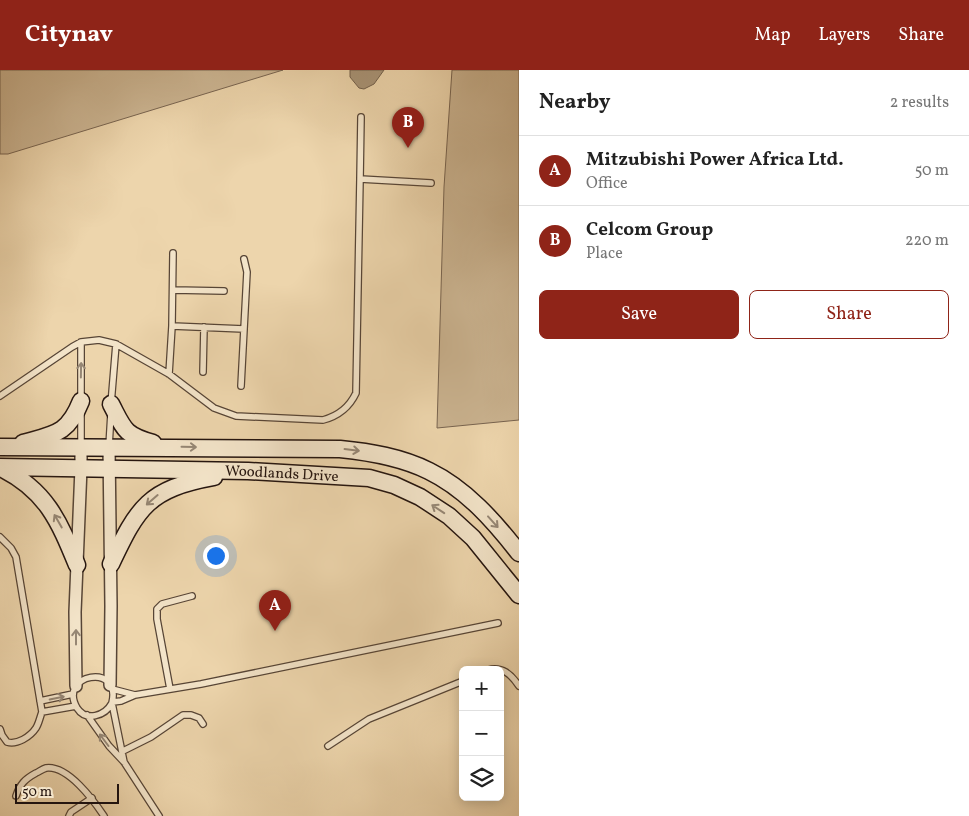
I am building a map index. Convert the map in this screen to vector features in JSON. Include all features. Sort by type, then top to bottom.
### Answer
[{"type":"main road","points":[[5,448],[51,435],[65,428],[74,418],[81,401]]},
{"type":"main road","points":[[111,404],[128,434],[168,447]]},
{"type":"main road","name":"Woodlands Drive","points":[[5,448],[340,449],[375,453],[430,471],[459,490],[482,509],[519,553]]},
{"type":"main road","points":[[0,468],[18,476],[37,492],[48,505],[62,528],[77,565]]},
{"type":"main road","name":"Woodlands Drive","points":[[0,468],[248,471],[368,478],[394,485],[420,497],[449,516],[473,538],[518,589]]},
{"type":"main road","points":[[111,564],[134,520],[150,501],[159,494],[168,489],[198,480],[248,471]]},
{"type":"street","points":[[75,690],[75,612],[81,448]]},
{"type":"street","points":[[109,448],[111,687]]},
{"type":"lane","points":[[0,396],[72,347],[82,342],[99,340],[116,344],[168,374],[214,408],[236,416],[323,420],[348,407],[356,393],[360,116]]},
{"type":"lane","points":[[360,180],[431,183]]},
{"type":"lane","points":[[168,374],[172,326],[173,253]]},
{"type":"lane","points":[[241,386],[248,272],[244,259]]},
{"type":"lane","points":[[173,290],[224,292]]},
{"type":"lane","points":[[172,326],[244,329]]},
{"type":"lane","points":[[203,372],[204,327]]},
{"type":"lane","points":[[81,448],[82,342]]},
{"type":"lane","points":[[109,448],[116,344]]},
{"type":"lane","points":[[0,537],[11,548],[16,557],[42,712],[36,728],[20,741],[7,742],[3,739],[0,729]]},
{"type":"lane","points":[[170,689],[157,619],[157,609],[162,604],[192,596]]},
{"type":"lane","points":[[112,702],[121,701],[135,695],[498,623]]},
{"type":"lane","points":[[504,671],[519,686]]},
{"type":"lane","points":[[112,702],[105,713],[93,716],[87,715],[76,706],[75,690],[81,680],[89,676],[97,676],[104,679],[111,687],[135,695]]},
{"type":"lane","points":[[328,746],[369,719],[459,683]]},
{"type":"lane","points":[[111,687],[112,702],[124,762]]},
{"type":"lane","points":[[40,701],[75,690]]},
{"type":"lane","points":[[42,712],[76,706]]},
{"type":"lane","points":[[87,715],[109,746],[124,762],[159,816]]},
{"type":"lane","points":[[123,751],[150,737],[184,715],[198,718],[203,724]]},
{"type":"lane","points":[[16,796],[22,782],[47,768],[64,772],[78,783],[92,798],[104,816]]},
{"type":"lane","points":[[68,816],[92,798]]},
{"type":"shaded area","points":[[0,70],[283,70],[8,154],[0,154]]},
{"type":"shaded area","points":[[350,70],[384,70],[374,84],[364,89],[359,88],[350,77]]},
{"type":"shaded area","points":[[452,70],[519,70],[519,420],[437,428],[444,187]]},
{"type":"place","name":"Celcom Group","points":[[408,148]]},
{"type":"place","name":"Mitzubishi Power Africa Ltd.","points":[[275,631]]}]
